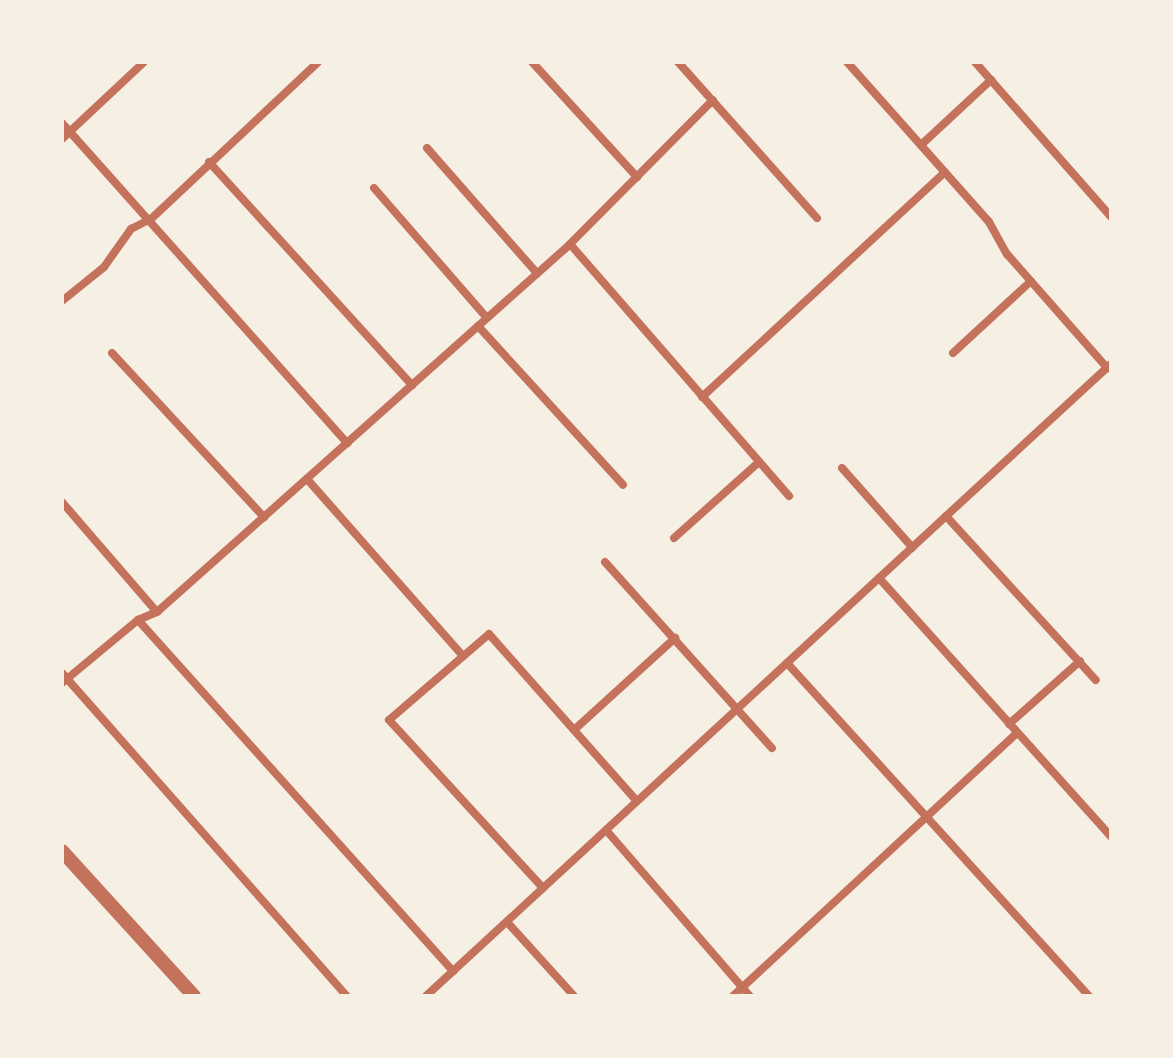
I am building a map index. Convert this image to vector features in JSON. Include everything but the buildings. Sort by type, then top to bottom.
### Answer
[{"type":"street","points":[[62,139],[144,62]]},
{"type":"street","points":[[62,301],[104,267],[131,229],[151,219],[318,62]]},
{"type":"street","points":[[532,62],[637,177]]},
{"type":"street","points":[[678,62],[817,218]]},
{"type":"street","points":[[426,996],[1109,366],[1007,254],[989,222],[847,62]]},
{"type":"street","points":[[975,62],[1111,217]]},
{"type":"street","points":[[921,145],[991,80]]},
{"type":"street","points":[[347,996],[64,678],[138,620],[157,612],[307,479],[570,244],[713,100]]},
{"type":"street","points":[[62,123],[151,219],[347,443]]},
{"type":"street","points":[[427,148],[537,273]]},
{"type":"street","points":[[209,162],[412,385]]},
{"type":"street","points":[[702,397],[945,172]]},
{"type":"street","points":[[374,188],[487,318]]},
{"type":"street","points":[[570,244],[789,496]]},
{"type":"street","points":[[953,353],[1031,281]]},
{"type":"street","points":[[478,326],[623,485]]},
{"type":"street","points":[[112,353],[264,517]]},
{"type":"street","points":[[674,538],[759,462]]},
{"type":"street","points":[[842,468],[912,547]]},
{"type":"street","points":[[307,479],[463,656]]},
{"type":"street","points":[[62,502],[157,612]]},
{"type":"street","points":[[946,516],[1096,680]]},
{"type":"street","points":[[605,562],[772,748]]},
{"type":"street","points":[[879,578],[1111,837]]},
{"type":"street","points":[[138,620],[453,971]]},
{"type":"street","points":[[543,888],[389,720],[489,634],[637,801]]},
{"type":"street","points":[[574,730],[675,638]]},
{"type":"street","points":[[1009,724],[1080,661]]},
{"type":"street","points":[[787,663],[1089,996]]},
{"type":"street","points":[[733,996],[1017,733]]},
{"type":"street","points":[[606,830],[750,996]]},
{"type":"street","points":[[62,851],[194,996]]},
{"type":"street","points":[[507,922],[574,996]]}]
